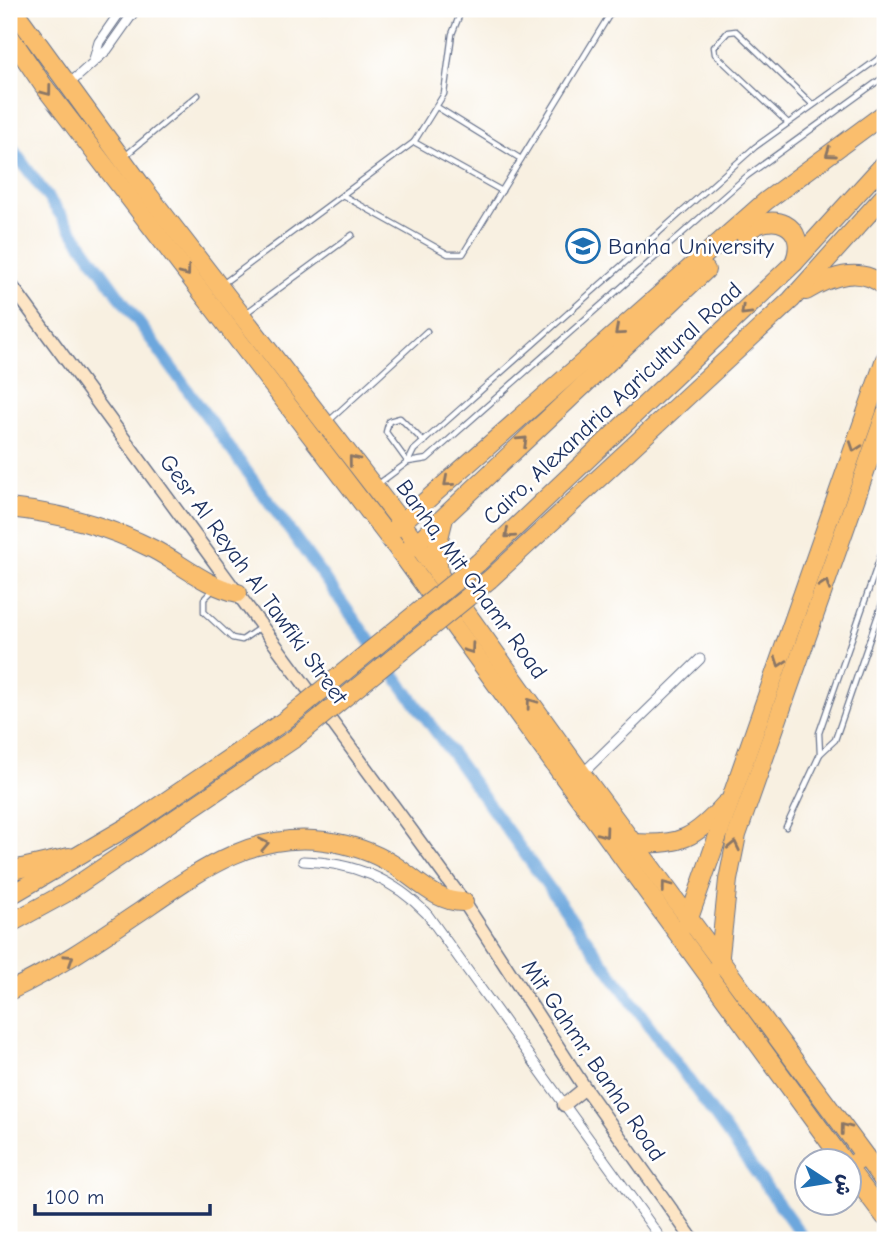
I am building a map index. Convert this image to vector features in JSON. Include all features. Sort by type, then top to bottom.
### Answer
[{"type":"highway","name":"Banha, Mit Ghamr Road","points":[[13,9],[218,287],[402,523],[582,774],[885,1183]]},
{"type":"highway","name":"Banha, Mit Ghamr Road","points":[[9,35],[43,85],[403,556],[834,1148]]},
{"type":"highway","points":[[387,535],[766,201],[885,113]]},
{"type":"highway","name":"Cairo, Alexandria Agricultural Road","points":[[9,896],[90,851],[284,721],[478,563],[794,263],[885,163]]},
{"type":"highway","name":"Cairo, Alexandria Agricultural Road","points":[[9,924],[111,863],[295,737],[490,579],[791,300],[885,195]]},
{"type":"highway","points":[[403,556],[753,226],[760,221],[778,221],[792,230],[798,246],[794,263]]},
{"type":"highway","points":[[791,300],[822,281],[841,275],[865,275],[875,278],[885,287]]},
{"type":"highway","points":[[681,940],[885,359]]},
{"type":"highway","points":[[707,976],[722,962],[728,880],[737,835],[885,415]]},
{"type":"highway","points":[[9,508],[65,517],[112,531],[222,582],[238,593]]},
{"type":"highway","points":[[440,576],[437,538],[446,513]]},
{"type":"highway","points":[[634,843],[659,845],[687,839],[709,823],[734,793]]},
{"type":"highway","points":[[9,991],[62,963],[208,866],[239,851],[272,842],[315,840],[353,847],[396,866],[442,898],[464,902]]},
{"type":"highway","points":[[9,871],[90,851]]},
{"type":"highway","points":[[862,1158],[866,1155]]},
{"type":"highway","points":[[862,1186],[885,1217]]},
{"type":"main road","name":"Gesr Al Reyah Al Tawfiki Street","points":[[9,282],[222,582]]},
{"type":"main road","name":"Gesr Al Reyah Al Tawfiki Street","points":[[238,593],[464,902]]},
{"type":"main road","name":"Mit Gahmr, Banha Road","points":[[464,902],[585,1088],[693,1240]]},
{"type":"main road","points":[[564,1105],[585,1088]]},
{"type":"street","points":[[94,58],[99,42],[122,9]]},
{"type":"street","points":[[69,84],[94,58],[107,50],[136,9]]},
{"type":"street","points":[[582,774],[700,659]]},
{"type":"street","points":[[303,861],[359,869],[384,880],[418,904],[662,1240]]},
{"type":"lane","points":[[218,287],[414,142],[437,107],[448,78],[452,34],[462,9]]},
{"type":"lane","points":[[344,196],[453,257],[463,254],[613,9]]},
{"type":"lane","points":[[787,122],[715,54],[714,47],[727,32],[736,32],[813,104]]},
{"type":"lane","points":[[359,498],[408,462],[424,442],[787,122],[885,54]]},
{"type":"lane","points":[[408,462],[426,459],[747,176],[885,76]]},
{"type":"lane","points":[[122,158],[198,95]]},
{"type":"lane","points":[[437,107],[521,159]]},
{"type":"lane","points":[[414,142],[502,191]]},
{"type":"lane","points":[[241,316],[352,235]]},
{"type":"lane","points":[[325,425],[427,331]]},
{"type":"lane","points":[[408,462],[386,432],[389,421],[400,418],[424,442]]},
{"type":"lane","points":[[820,754],[819,733],[885,543]]},
{"type":"lane","points":[[222,582],[204,599],[202,609],[232,638],[242,640],[262,626]]},
{"type":"lane","points":[[786,827],[820,754],[835,740],[885,595]]},
{"type":"waterway","points":[[9,144],[805,1240]]},
{"type":"place","name":"Banha University","points":[[583,246]]}]
